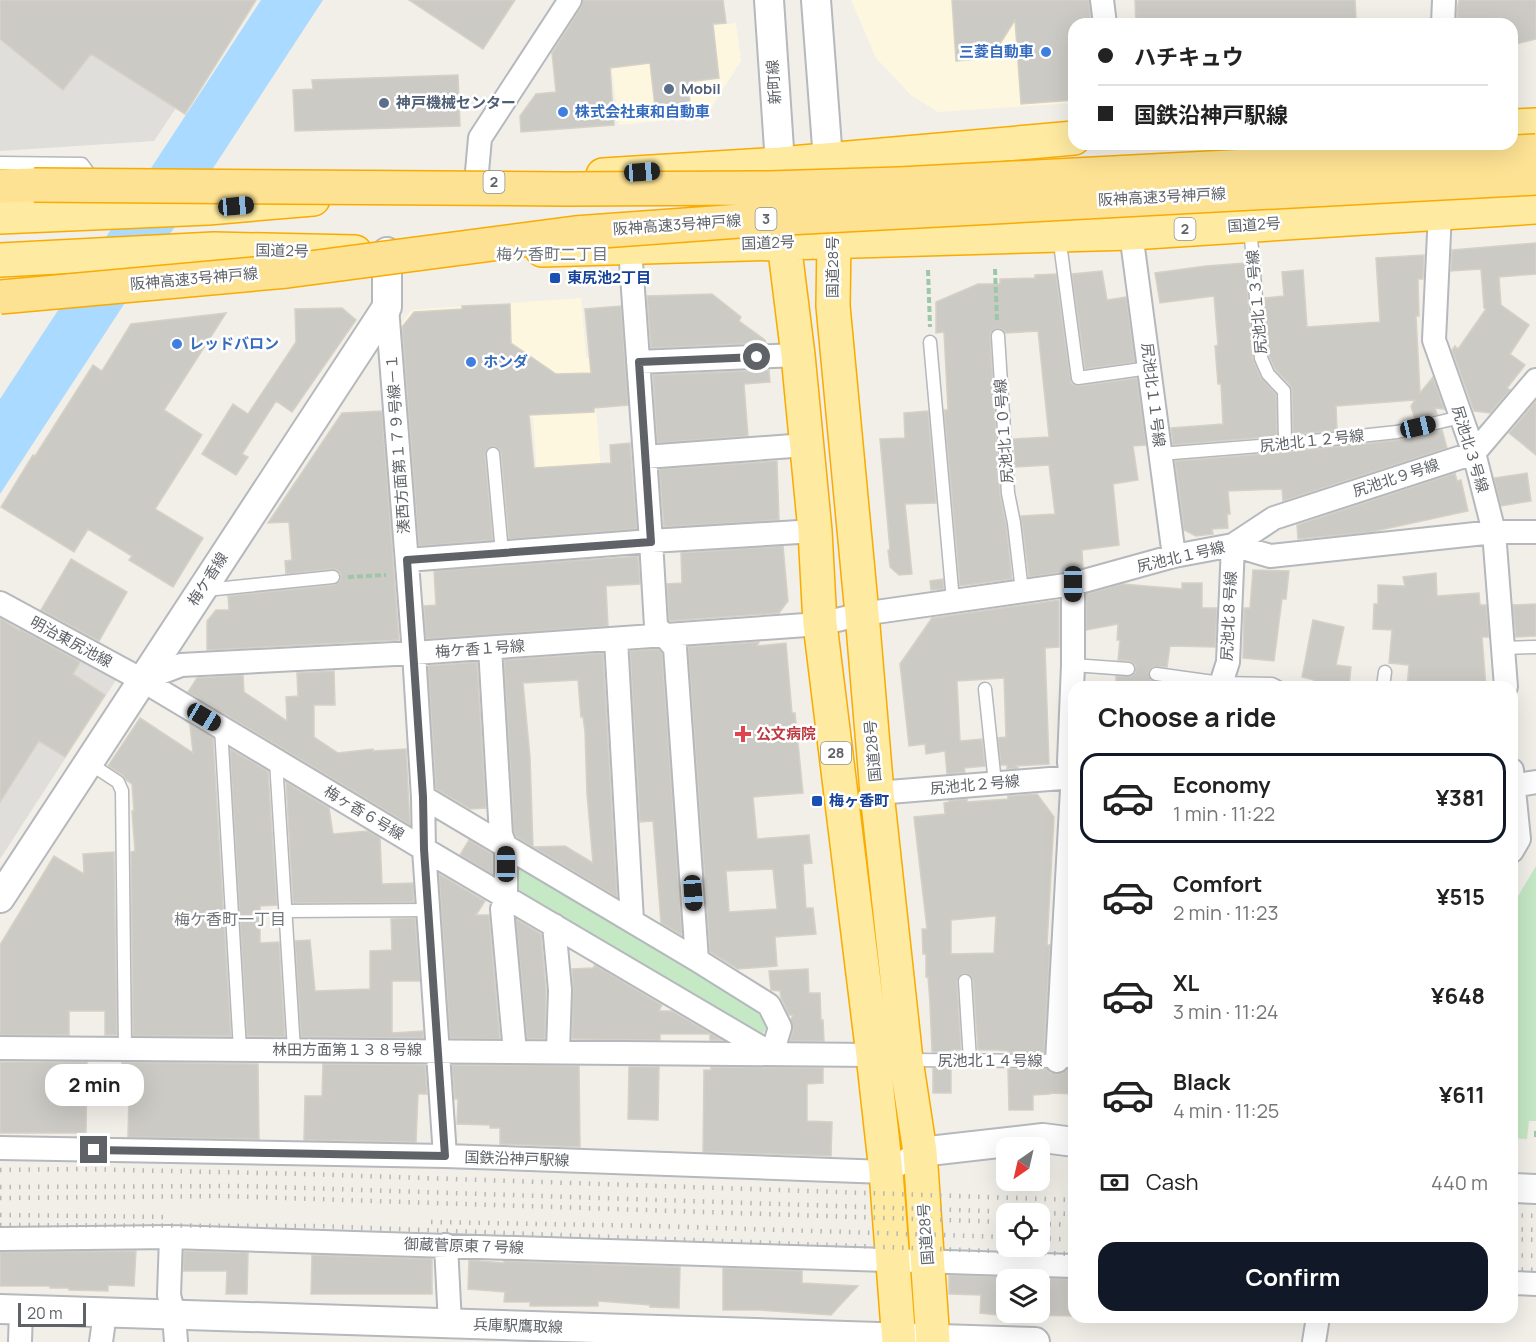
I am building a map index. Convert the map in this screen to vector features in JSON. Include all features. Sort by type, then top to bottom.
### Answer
[{"type":"highway","points":[[1518,126],[1536,124]]},
{"type":"highway","name":"2","points":[[0,217],[208,208],[476,183],[780,164],[1068,139]]},
{"type":"highway","name":"阪神高速3号神戸線","points":[[0,186],[769,188],[899,184],[1536,151]]},
{"type":"highway","name":"国道28号","points":[[828,160],[834,240],[833,306],[877,793],[906,1060],[920,1152],[932,1340]]},
{"type":"highway","name":"28","points":[[780,164],[784,243],[798,355],[815,531],[820,624],[886,1172],[899,1340]]},
{"type":"highway","name":"阪神高速3号神戸線","points":[[0,297],[286,271],[586,232],[768,219],[1536,178]]},
{"type":"highway","name":"国道2号","points":[[0,260],[214,249],[387,252],[630,248],[834,240],[1131,233],[1536,207]]},
{"type":"street","points":[[476,183],[480,138],[570,0]]},
{"type":"street","name":"新町線","points":[[769,0],[780,164]]},
{"type":"street","points":[[816,0],[828,160]]},
{"type":"street","points":[[1102,0],[1104,18]]},
{"type":"street","points":[[1443,18],[1444,0]]},
{"type":"street","name":"尻池北３号線","points":[[1440,212],[1434,340],[1474,453],[1494,532],[1506,681]]},
{"type":"street","name":"尻池北１１号線","points":[[1131,233],[1174,556]]},
{"type":"street","points":[[630,248],[656,626],[675,648],[698,960]]},
{"type":"street","points":[[387,252],[387,307]]},
{"type":"street","name":"湊西方面第１７９号線－１","points":[[387,307],[414,653],[424,849],[445,1156]]},
{"type":"street","name":"梅ケ香線","points":[[0,898],[387,307]]},
{"type":"street","points":[[639,362],[798,355]]},
{"type":"street","points":[[1474,453],[1536,380]]},
{"type":"street","points":[[645,457],[807,445]]},
{"type":"street","name":"尻池北９号線","points":[[1233,545],[1274,518],[1474,453]]},
{"type":"street","points":[[407,567],[502,553],[815,531]]},
{"type":"street","name":"尻池北１号線","points":[[820,624],[862,614],[1073,584],[1174,556],[1233,545],[1270,556],[1494,532],[1536,532]]},
{"type":"street","name":"尻池北８号線","points":[[1222,681],[1228,662],[1233,545]]},
{"type":"street","points":[[1072,681],[1073,584]]},
{"type":"street","name":"明治東尻池線","points":[[0,603],[142,680]]},
{"type":"street","name":"梅ケ香１号線","points":[[142,680],[181,665],[414,653],[820,624]]},
{"type":"street","points":[[616,640],[632,921]]},
{"type":"street","points":[[490,648],[501,835],[506,847],[506,897],[502,909],[515,1052]]},
{"type":"street","name":"梅ヶ香６号線","points":[[142,680],[772,1054]]},
{"type":"street","name":"尻池北２号線","points":[[877,793],[1068,777]]},
{"type":"street","points":[[1518,781],[1536,782]]},
{"type":"street","points":[[423,797],[698,960],[769,1005],[780,1028],[772,1054]]},
{"type":"street","points":[[554,925],[560,990],[558,1052]]},
{"type":"street","points":[[1065,1061],[1068,944]]},
{"type":"street","name":"林田方面第１３８号線","points":[[0,1048],[873,1055]]},
{"type":"street","points":[[886,1172],[920,1152],[1043,1138],[1068,1141]]},
{"type":"street","name":"国鉄沿神戸駅線","points":[[0,1148],[445,1156],[886,1172]]},
{"type":"street","points":[[1518,1188],[1536,1189]]},
{"type":"street","points":[[171,1237],[169,1295],[175,1328]]},
{"type":"street","name":"御蔵菅原東７号線","points":[[0,1239],[171,1237],[1068,1266]]},
{"type":"street","points":[[447,1245],[450,1324]]},
{"type":"street","points":[[1518,1283],[1536,1284]]},
{"type":"street","points":[[11,1310],[20,1342]]},
{"type":"street","name":"兵庫駅鷹取線","points":[[11,1310],[105,1313],[175,1328],[450,1324],[542,1334],[1035,1342]]},
{"type":"street","points":[[101,1342],[105,1313]]},
{"type":"street","points":[[1314,1342],[1317,1323]]},
{"type":"lane","points":[[0,163],[82,164],[117,212]]},
{"type":"lane","name":"尻池北１３号線","points":[[1250,225],[1261,358],[1268,374],[1284,391],[1285,444]]},
{"type":"lane","points":[[1059,235],[1078,378],[1149,368]]},
{"type":"lane","name":"尻池北１０号線","points":[[998,336],[1008,494],[1022,591]]},
{"type":"lane","points":[[930,342],[953,601]]},
{"type":"lane","name":"尻池北１２号線","points":[[1161,454],[1396,432],[1461,417]]},
{"type":"lane","points":[[493,453],[502,553]]},
{"type":"lane","points":[[201,591],[333,578]]},
{"type":"lane","points":[[1503,648],[1536,647]]},
{"type":"lane","points":[[1073,665],[1128,669]]},
{"type":"lane","points":[[1384,681],[1385,672]]},
{"type":"lane","points":[[1156,674],[1197,681]]},
{"type":"lane","points":[[985,689],[995,783]]},
{"type":"lane","points":[[221,728],[240,1050]]},
{"type":"lane","points":[[276,761],[294,1050]]},
{"type":"lane","points":[[89,763],[118,782],[122,791],[125,1049]]},
{"type":"lane","points":[[286,911],[428,910]]},
{"type":"lane","points":[[965,981],[970,1060]]},
{"type":"lane","name":"尻池北１４号線","points":[[906,1060],[1065,1061]]},
{"type":"path","points":[[995,269],[998,336]]},
{"type":"path","points":[[928,270],[930,342]]},
{"type":"path","points":[[333,578],[407,567]]},
{"type":"path","points":[[1536,1131],[1536,1137]]},
{"type":"shaded area","points":[[0,0],[248,0],[154,141],[0,151]]},
{"type":"shaded area","points":[[851,0],[1095,0],[1097,18],[1068,18],[1068,103],[938,112],[911,95],[876,58]]},
{"type":"shaded area","name":"Mobil","points":[[736,23],[741,61],[706,116],[619,125],[608,38]]},
{"type":"shaded area","points":[[581,298],[586,358],[592,358],[606,536],[542,541],[533,417],[437,424],[435,404],[404,406],[398,327],[412,310]]},
{"type":"shaded area","points":[[0,616],[118,677],[0,859]]},
{"type":"green space","points":[[519,861],[759,1007],[767,1027],[757,1043],[510,894],[510,864]]},
{"type":"green space","points":[[1536,866],[1536,1121],[1529,1121],[1527,1139],[1518,1138],[1518,896]]},
{"type":"water","points":[[261,0],[323,0],[0,494],[0,399]]},
{"type":"building","points":[[0,0],[256,0],[185,114],[91,54],[63,90],[0,39]]},
{"type":"building","points":[[409,0],[515,0],[483,49]]},
{"type":"building","points":[[583,0],[723,0],[726,23],[713,24],[719,78],[688,82],[690,103],[655,107],[650,63],[610,68],[614,125],[521,132],[520,116],[536,94],[556,92],[552,53],[581,7]]},
{"type":"building","name":"三菱自動車","points":[[952,0],[1089,0],[1090,18],[1068,18],[1068,100],[1021,104],[1015,20],[991,58],[956,61]]},
{"type":"building","points":[[1135,0],[1355,0],[1356,18],[1136,18]]},
{"type":"building","points":[[1459,0],[1536,0],[1536,39],[1518,44],[1518,18],[1457,18]]},
{"type":"building","points":[[458,75],[460,126],[295,131],[293,90],[313,89],[312,80]]},
{"type":"building","points":[[1536,243],[1536,274],[1499,277],[1501,305],[1529,325],[1510,354],[1525,365],[1507,388],[1510,390],[1490,413],[1474,411],[1452,350],[1455,346],[1458,349],[1486,309],[1484,308],[1481,269],[1451,271],[1452,250]]},
{"type":"building","points":[[1424,255],[1423,279],[1418,279],[1419,316],[1416,316],[1420,393],[1433,377],[1444,409],[1435,408],[1437,414],[1415,419],[1411,406],[1415,400],[1336,406],[1337,430],[1293,435],[1292,390],[1275,369],[1269,356],[1264,298],[1284,296],[1282,272],[1303,270],[1307,327],[1380,322],[1376,258]]},
{"type":"building","points":[[1245,263],[1253,359],[1261,378],[1276,394],[1277,436],[1173,445],[1171,428],[1223,424],[1221,384],[1218,384],[1215,346],[1218,345],[1214,296],[1160,303],[1155,273]]},
{"type":"building","points":[[1102,271],[1107,300],[1126,297],[1135,362],[1085,369],[1072,274]]},
{"type":"building","points":[[1056,274],[1071,383],[1079,386],[1137,378],[1146,445],[1133,446],[1138,480],[1113,484],[1119,545],[1082,550],[1083,567],[1029,577],[1021,516],[1055,514],[1049,465],[1015,467],[1013,439],[1049,437],[1038,331],[1006,333],[997,328],[991,332],[990,337],[1000,494],[1012,579],[960,586],[944,410],[948,410],[944,332],[936,333],[936,302],[978,284],[1000,284],[1000,279],[1035,278],[1035,275]]},
{"type":"building","points":[[712,294],[741,317],[739,321],[766,343],[651,348],[647,296]]},
{"type":"building","points":[[510,304],[511,343],[556,374],[591,373],[585,309],[621,306],[628,405],[594,408],[594,412],[529,415],[534,468],[611,463],[610,445],[630,443],[637,529],[509,539],[501,453],[493,446],[488,448],[485,455],[493,540],[419,546],[402,327],[414,312],[462,309],[462,306]]},
{"type":"building","points":[[342,308],[356,320],[292,412],[276,401],[242,454],[248,457],[236,475],[202,454],[233,404],[248,414],[296,342],[295,309]]},
{"type":"building","points":[[226,313],[164,410],[202,435],[155,509],[203,538],[173,587],[129,560],[132,556],[88,529],[74,552],[1,507],[93,365],[102,371],[131,324]]},
{"type":"building","points":[[769,370],[770,382],[744,384],[748,436],[657,443],[653,375]]},
{"type":"building","points":[[1536,401],[1536,455],[1509,433]]},
{"type":"building","points":[[382,411],[399,640],[207,650],[207,621],[216,610],[229,610],[228,596],[334,585],[340,581],[340,573],[333,569],[286,574],[285,561],[292,560],[289,522],[268,523],[342,413]]},
{"type":"building","points":[[928,411],[936,503],[905,504],[912,574],[899,575],[890,567],[880,439],[905,438],[904,413]]},
{"type":"building","points":[[1442,430],[1447,448],[1283,501],[1282,489],[1228,491],[1230,514],[1227,514],[1228,528],[1212,529],[1213,534],[1196,536],[1184,530],[1175,461],[1399,440]]},
{"type":"building","points":[[777,461],[779,520],[664,527],[659,469]]},
{"type":"building","points":[[1455,473],[1457,481],[1461,480],[1468,511],[1371,532],[1298,539],[1297,525]]},
{"type":"building","points":[[1527,473],[1531,501],[1501,506],[1494,478]]},
{"type":"building","points":[[783,546],[788,601],[779,613],[669,621],[667,584],[682,583],[681,553]]},
{"type":"building","points":[[638,556],[640,584],[606,586],[608,626],[426,639],[424,606],[436,605],[434,571]]},
{"type":"building","points":[[71,559],[127,592],[99,641],[41,610]]},
{"type":"building","points":[[1253,570],[1289,571],[1286,599],[1282,599],[1274,661],[1243,658],[1244,608],[1250,608]]},
{"type":"building","points":[[1436,573],[1437,596],[1479,593],[1480,605],[1486,605],[1489,637],[1482,637],[1486,681],[1408,681],[1409,665],[1389,663],[1392,630],[1373,629],[1374,604],[1378,604],[1378,585],[1405,586],[1403,577]]},
{"type":"building","points":[[943,579],[944,589],[931,590],[930,581]]},
{"type":"building","points":[[1182,583],[1202,583],[1202,608],[1217,608],[1215,647],[1170,646],[1167,667],[1153,666],[1148,673],[1151,680],[1154,681],[1116,681],[1116,676],[1132,676],[1136,666],[1129,661],[1118,660],[1120,640],[1117,640],[1118,624],[1086,630],[1086,594],[1122,584],[1182,589]]},
{"type":"building","points":[[1059,600],[1059,647],[1045,648],[1049,764],[1016,766],[1018,768],[1007,769],[1007,765],[1001,765],[998,738],[1006,737],[1004,678],[957,681],[960,741],[982,739],[985,766],[964,768],[965,772],[947,774],[945,751],[926,754],[925,744],[909,746],[900,664],[932,618]]},
{"type":"building","points":[[1536,604],[1536,636],[1516,637],[1513,605]]},
{"type":"building","points":[[0,618],[80,662],[73,674],[105,695],[65,757],[39,741],[0,802]]},
{"type":"building","points":[[1313,620],[1344,627],[1336,665],[1351,667],[1350,681],[1314,681],[1302,677]]},
{"type":"building","points":[[759,642],[757,646],[786,643],[792,713],[795,713],[803,793],[753,797],[757,839],[809,835],[812,863],[803,864],[806,908],[813,908],[816,934],[775,937],[777,966],[738,969],[710,952],[688,647]],"holes":[[[773,869],[777,909],[729,912],[726,871]]]},
{"type":"building","points":[[658,649],[662,653],[682,935],[661,923],[653,821],[640,822],[630,651]]},
{"type":"building","points":[[603,653],[617,897],[516,837],[504,660]],"holes":[[[578,680],[581,717],[583,717],[585,732],[593,863],[565,846],[533,847],[530,757],[523,683]]]},
{"type":"building","points":[[477,662],[486,808],[470,809],[436,789],[428,666]]},
{"type":"building","points":[[334,671],[335,705],[314,705],[314,737],[338,753],[373,749],[373,751],[406,749],[410,825],[188,692],[197,678],[243,675],[244,692],[287,721],[286,697],[298,696],[297,673]]},
{"type":"building","points":[[140,718],[193,753],[190,725],[213,738],[231,1036],[133,1036],[131,852],[135,851],[132,784],[108,766]]},
{"type":"building","points":[[230,749],[268,771],[277,905],[260,906],[260,942],[279,942],[285,1037],[247,1036]]},
{"type":"building","points":[[286,782],[329,808],[333,834],[368,831],[380,838],[382,884],[413,883],[414,902],[293,903]]},
{"type":"building","points":[[1037,794],[1054,817],[1044,1053],[978,1050],[973,980],[965,973],[960,975],[957,982],[961,1050],[933,1052],[926,954],[923,954],[922,929],[927,929],[914,817],[945,814],[944,803],[949,801],[1008,799],[1008,796]],"holes":[[[996,916],[994,953],[951,954],[951,920]]]},
{"type":"building","points":[[469,840],[492,854],[492,874],[460,855]]},
{"type":"building","points":[[114,852],[117,1035],[105,1035],[105,1011],[69,1011],[69,1035],[0,1035],[0,945],[54,856],[84,874],[83,854]]},
{"type":"building","points":[[439,874],[485,901],[476,915],[489,915],[500,1039],[450,1038]]},
{"type":"building","points":[[415,918],[420,981],[392,981],[392,1033],[423,1031],[423,1038],[301,1037],[295,941],[310,940],[315,991],[370,989],[370,951],[392,950],[391,919]]},
{"type":"building","points":[[516,919],[541,934],[546,990],[545,1039],[527,1039]]},
{"type":"building","points":[[595,965],[662,1005],[659,1011],[672,1011],[722,1040],[710,1040],[710,1034],[660,1034],[660,1040],[572,1039],[572,969],[593,968]]},
{"type":"building","points":[[808,969],[809,993],[820,993],[824,1041],[790,1041],[793,1015],[789,1015],[780,991],[771,990],[769,971]]},
{"type":"building","points":[[0,1062],[87,1062],[86,1133],[0,1133]]},
{"type":"building","points":[[122,1062],[258,1064],[259,1139],[128,1137],[129,1092],[122,1092]]},
{"type":"building","points":[[323,1064],[425,1065],[427,1094],[418,1094],[416,1142],[304,1140],[305,1096],[322,1096]]},
{"type":"building","points":[[452,1065],[579,1066],[580,1147],[500,1144],[500,1128],[490,1128],[490,1125],[457,1124],[458,1099],[455,1099]]},
{"type":"building","points":[[629,1067],[659,1067],[658,1120],[628,1119]]},
{"type":"building","points":[[711,1067],[823,1068],[823,1083],[807,1084],[807,1121],[832,1122],[831,1156],[703,1152],[704,1070],[711,1070]]},
{"type":"building","points":[[933,1068],[951,1069],[951,1093],[933,1093]]},
{"type":"building","points":[[1008,1069],[1047,1069],[1050,1073],[1057,1074],[1068,1069],[1068,1094],[1033,1095],[1033,1110],[1009,1110]]},
{"type":"building","points":[[136,1251],[134,1286],[108,1285],[108,1291],[69,1290],[69,1288],[50,1288],[50,1286],[0,1286],[0,1252]]},
{"type":"building","points":[[184,1251],[248,1253],[247,1294],[226,1294],[227,1271],[183,1271]]},
{"type":"building","points":[[312,1255],[432,1259],[432,1294],[311,1294]]},
{"type":"building","points":[[469,1260],[504,1263],[504,1261],[680,1267],[679,1308],[598,1301],[598,1306],[530,1306],[530,1302],[504,1302],[505,1292],[468,1289]]},
{"type":"building","points":[[723,1268],[802,1271],[802,1283],[858,1286],[831,1315],[723,1310]]},
{"type":"building","points":[[949,1275],[996,1277],[996,1315],[980,1313],[981,1295],[949,1294]]},
{"type":"building","points":[[1050,1278],[1068,1279],[1068,1316],[1050,1315]]},
{"type":"railway","points":[[0,1170],[78,1169],[305,1174],[1068,1200]]},
{"type":"railway","points":[[0,1187],[244,1186],[1068,1214]]},
{"type":"railway","points":[[0,1198],[224,1196],[996,1222]]},
{"type":"railway","points":[[0,1215],[170,1217]]},
{"type":"railway","points":[[1518,1215],[1536,1216]]},
{"type":"railway","points":[[431,1222],[996,1237]]},
{"type":"railway","points":[[1050,1224],[1068,1225]]},
{"type":"railway","points":[[0,1225],[316,1226],[1068,1254]]},
{"type":"railway","points":[[1518,1229],[1536,1230]]},
{"type":"railway","points":[[1050,1239],[1068,1240]]},
{"type":"railway","points":[[1518,1239],[1536,1240]]},
{"type":"railway","points":[[1518,1255],[1536,1256]]},
{"type":"railway","points":[[1518,1269],[1536,1270]]},
{"type":"place","name":"三菱自動車","points":[[1046,52]]},
{"type":"place","name":"Mobil","points":[[669,89]]},
{"type":"place","name":"神戸機械センター","points":[[384,103]]},
{"type":"place","name":"株式会社東和自動車","points":[[563,112]]},
{"type":"place","name":"東尻池2丁目","points":[[555,278]]},
{"type":"place","name":"レッドバロン","points":[[177,344]]},
{"type":"place","name":"ホンダ","points":[[471,362]]},
{"type":"place","name":"公文病院","points":[[743,734]]},
{"type":"place","name":"梅ヶ香町","points":[[817,801]]},
{"type":"district","name":"梅ケ香町二丁目","points":[[552,254]]},
{"type":"district","name":"梅ケ香町一丁目","points":[[230,919]]},
{"type":"route","points":[[94,1150],[445,1156],[407,560],[651,542],[639,362],[757,357]]}]
